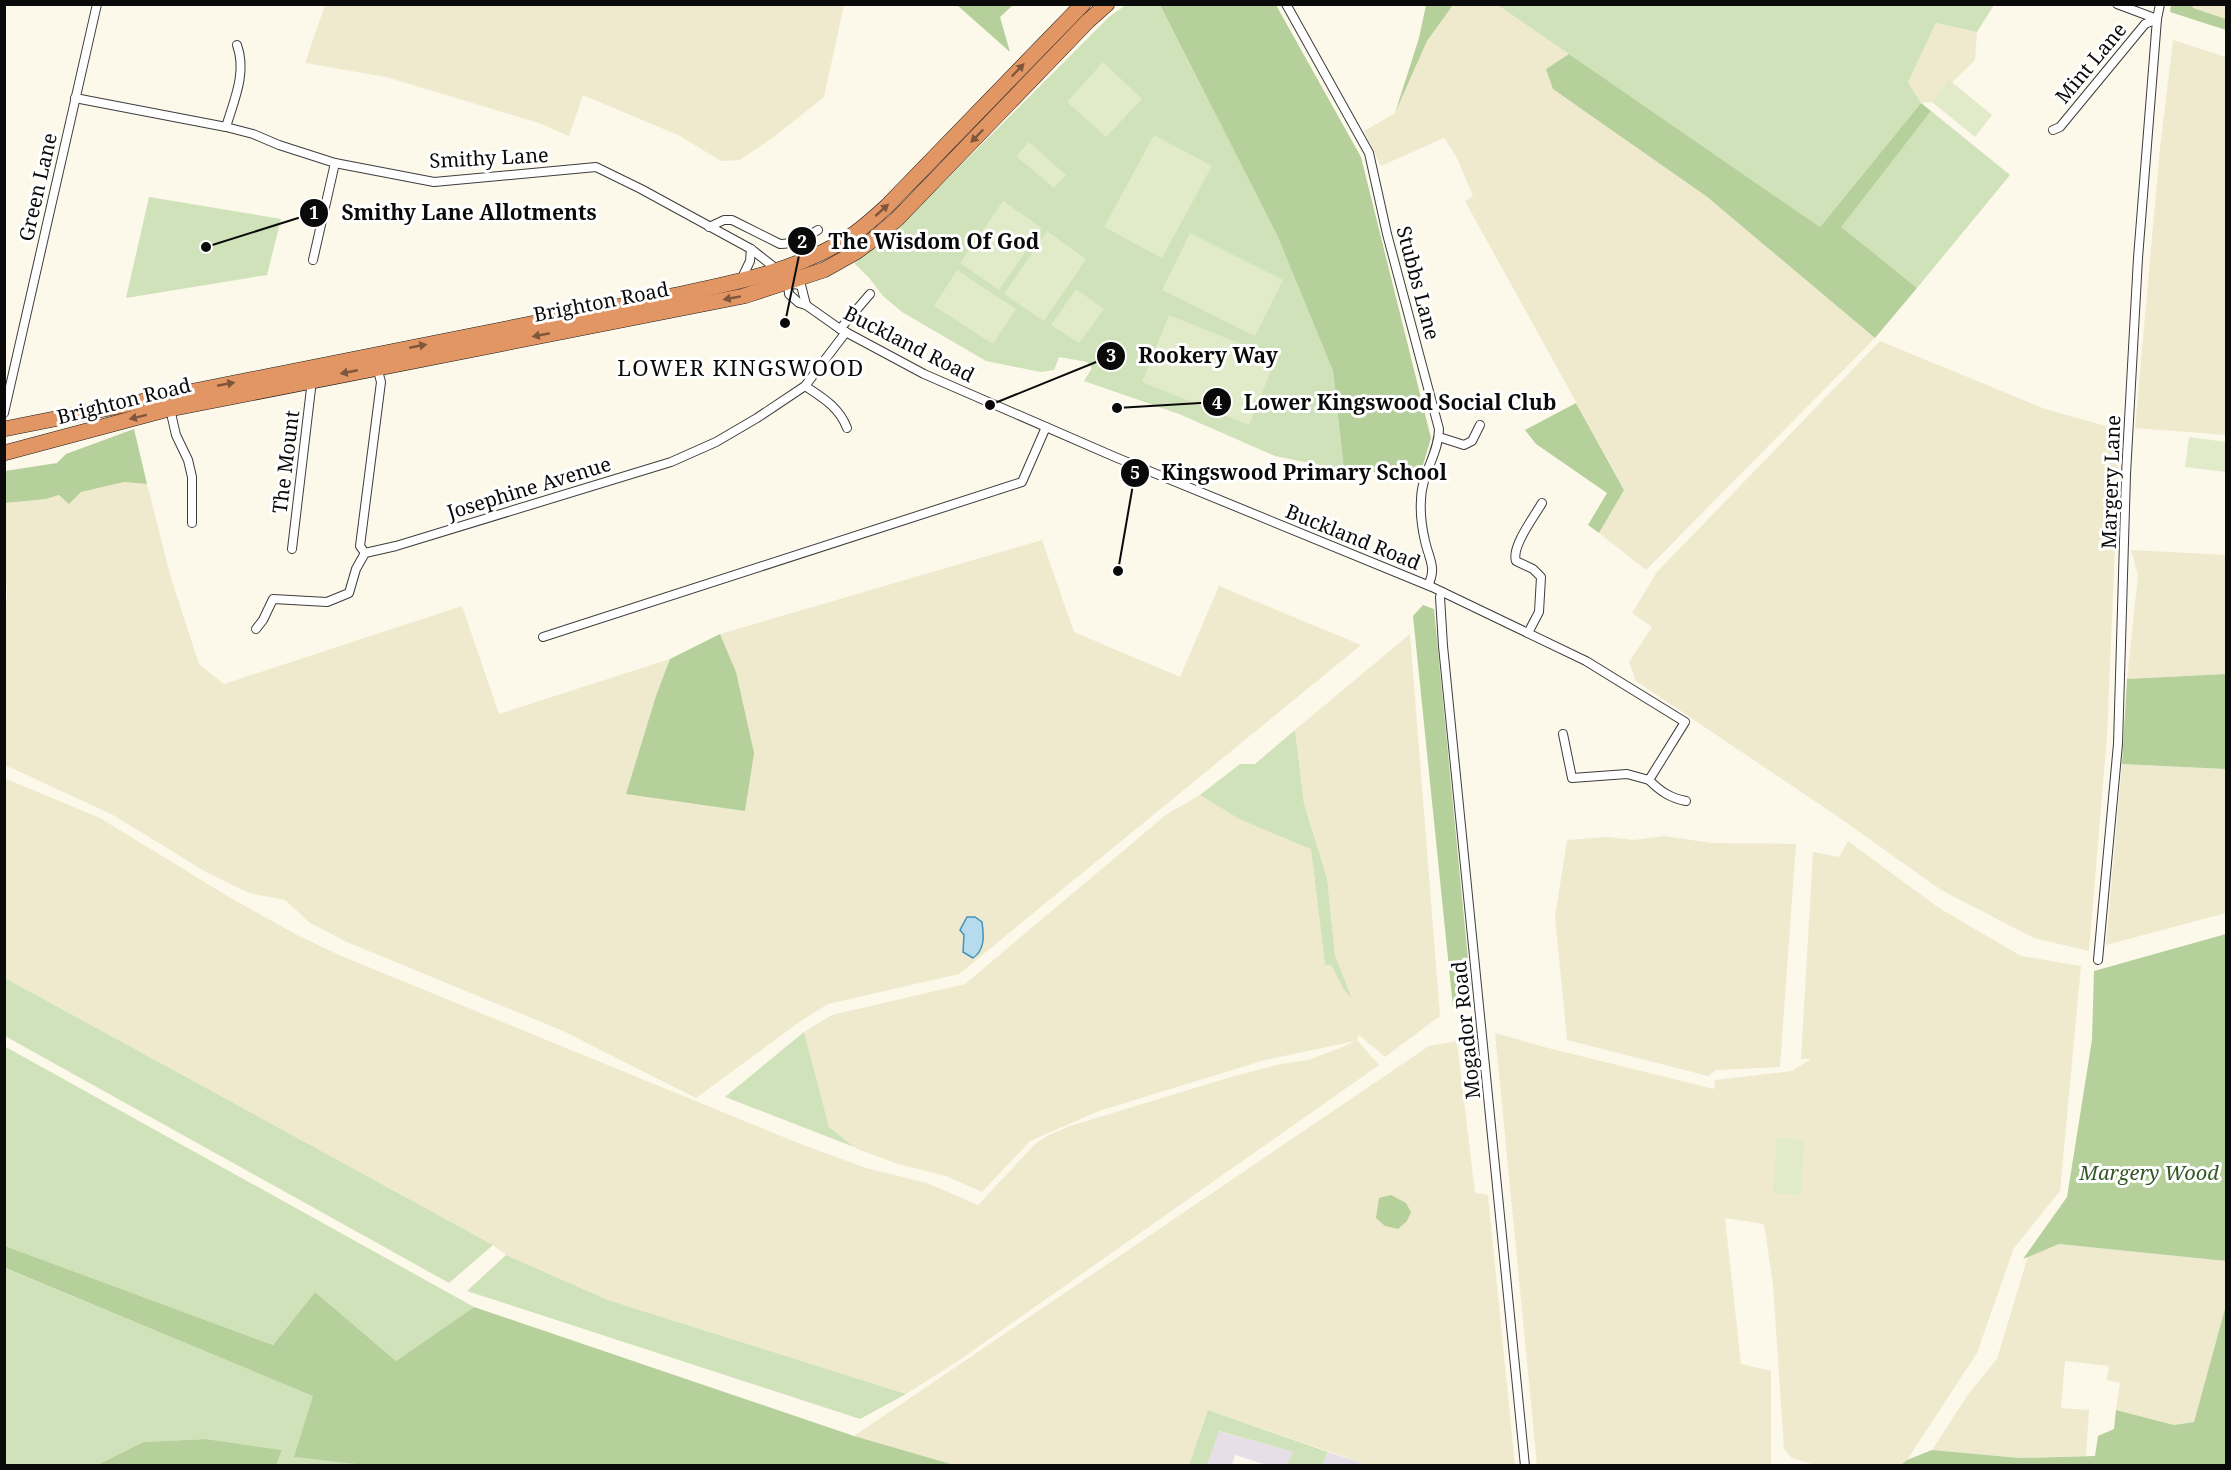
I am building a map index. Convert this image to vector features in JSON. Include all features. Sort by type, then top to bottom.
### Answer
[{"type":"highway","name":"Brighton Road","points":[[4,429],[740,281],[778,271],[826,251],[867,224],[1083,4]]},
{"type":"highway","name":"Brighton Road","points":[[4,453],[170,409],[744,296],[824,270],[856,252],[898,218],[1107,4]]},
{"type":"street","name":"Green Lane","points":[[4,413],[97,4]]},
{"type":"street","name":"Stubbs Lane","points":[[1286,4],[1368,153],[1439,429],[1439,437]]},
{"type":"street","points":[[2117,4],[2157,19]]},
{"type":"street","name":"Margery Lane","points":[[2098,960],[2118,744],[2126,474],[2136,303],[2160,4]]},
{"type":"street","name":"Mint Lane","points":[[2053,130],[2060,127],[2145,24],[2157,19]]},
{"type":"street","points":[[226,127],[240,82],[242,67],[237,45]]},
{"type":"street","name":"Smithy Lane","points":[[75,98],[226,127],[253,134],[335,163],[434,182],[596,167],[751,249],[778,271],[788,283]]},
{"type":"street","points":[[313,260],[335,163]]},
{"type":"street","points":[[710,227],[724,220],[732,220],[780,244],[803,239],[818,230]]},
{"type":"street","points":[[740,281],[748,268],[751,249]]},
{"type":"street","name":"Buckland Road","points":[[788,283],[789,294],[799,303],[806,305],[843,331],[924,374],[1046,428],[1428,585],[1586,661],[1685,722],[1649,780]]},
{"type":"street","name":"Josephine Avenue","points":[[365,553],[396,546],[671,462],[726,436],[805,386],[870,294]]},
{"type":"street","points":[[256,629],[273,599],[327,602],[349,593],[356,569],[365,553],[360,546],[381,382],[377,367]]},
{"type":"street","name":"The Mount","points":[[292,549],[312,380]]},
{"type":"street","points":[[805,386],[831,403],[843,416],[847,428]]},
{"type":"street","points":[[170,409],[176,435],[188,460],[192,477],[192,523]]},
{"type":"street","points":[[1428,585],[1434,573],[1426,543],[1420,497],[1427,468],[1439,437],[1464,445],[1472,441],[1480,425]]},
{"type":"street","points":[[543,637],[1022,482],[1046,428]]},
{"type":"street","points":[[1528,633],[1539,612],[1541,577],[1533,569],[1516,561],[1514,556],[1519,542],[1542,503]]},
{"type":"street","name":"Mogador Road","points":[[1442,592],[1440,597],[1443,646],[1526,1466]]},
{"type":"street","points":[[1563,734],[1572,778],[1627,774],[1649,780],[1659,790],[1674,799],[1686,801]]},
{"type":"shaded area","points":[[325,5],[844,5],[824,97],[775,136],[740,160],[721,161],[680,136],[583,95],[569,136],[539,123],[386,77],[305,63]]},
{"type":"shaded area","points":[[1453,5],[1499,5],[1575,50],[1546,69],[1572,101],[1706,196],[1875,338],[1646,570],[1599,533],[1624,489],[1465,201],[1473,196],[1457,158],[1444,138],[1381,166],[1364,131],[1395,113],[1427,41]]},
{"type":"shaded area","points":[[2192,5],[2226,5],[2226,19],[2193,8]]},
{"type":"shaded area","points":[[1936,23],[1977,32],[1975,60],[1932,102],[1921,103],[1908,82]]},
{"type":"shaded area","points":[[2173,40],[2226,57],[2226,435],[2135,428],[2160,148]]},
{"type":"shaded area","points":[[1880,341],[2045,409],[2120,430],[2107,736],[2089,951],[2034,938],[1941,890],[1837,816],[1636,681],[1629,662],[1652,627],[1632,613],[1657,572]]},
{"type":"shaded area","points":[[124,482],[147,484],[171,578],[199,664],[224,684],[462,606],[499,714],[670,659],[626,794],[736,672],[720,634],[1042,540],[1074,632],[1180,677],[1219,586],[1361,645],[959,974],[828,1004],[798,1023],[696,1098],[563,1031],[347,942],[310,923],[285,900],[249,893],[206,872],[113,815],[5,765],[4,616],[7,597],[5,503],[46,499],[59,495],[69,504],[81,492]]},
{"type":"shaded area","points":[[2131,550],[2226,555],[2226,674],[2127,679],[2138,575]]},
{"type":"shaded area","points":[[1410,634],[1440,1016],[1385,1057],[1359,1035],[1357,1040],[1379,1065],[958,1361],[906,1394],[608,1300],[506,1255],[493,1245],[5,978],[4,778],[100,818],[229,897],[297,935],[339,955],[798,1143],[866,1168],[927,1183],[978,1205],[1035,1144],[1047,1136],[1070,1126],[1231,1077],[1281,1064],[1308,1060],[1355,1041],[1265,1060],[1099,1111],[1030,1141],[982,1192],[946,1176],[898,1164],[857,1149],[829,1128],[804,1032],[832,1015],[965,984],[1167,814],[1200,795],[1239,819],[1311,848],[1325,965],[1331,965],[1344,990],[1352,997],[1335,955],[1327,878],[1304,804],[1295,730]]},
{"type":"shaded area","points":[[2122,764],[2226,769],[2226,913],[2106,945]]},
{"type":"shaded area","points":[[1664,836],[1712,843],[1796,844],[1780,1067],[1716,1070],[1708,1076],[1567,1040],[1555,917],[1567,840],[1607,837],[1634,840]]},
{"type":"shaded area","points":[[1848,841],[1939,908],[2021,956],[2081,966],[2060,1191],[2014,1248],[1977,1353],[1907,1460],[1901,1465],[1815,1465],[1792,1458],[1784,1449],[1773,1285],[1764,1224],[1725,1218],[1741,1364],[1771,1371],[1771,1465],[1537,1465],[1495,1033],[1714,1089],[1715,1080],[1792,1071],[1811,1059],[1801,1059],[1813,852],[1839,857]]},
{"type":"shaded area","points":[[1457,1041],[1475,1193],[1488,1195],[1515,1465],[1368,1465],[1208,1410],[1189,1465],[950,1465],[854,1436],[1429,1046]]},
{"type":"shaded area","points":[[2059,1244],[2226,1261],[2226,1305],[2194,1422],[2174,1425],[2116,1410],[2120,1383],[2107,1380],[2109,1366],[2065,1361],[2061,1408],[2089,1410],[2086,1456],[2019,1458],[1932,1450],[1969,1393],[1997,1359],[2028,1256]]},
{"type":"shaded area","points":[[1218,1431],[1295,1452],[1286,1465],[1267,1465],[1235,1455],[1232,1465],[1207,1466]]},
{"type":"shaded area","points":[[1328,1452],[1368,1465],[1322,1466]]},
{"type":"green space","points":[[957,5],[1013,5],[1000,17],[1010,52]]},
{"type":"green space","points":[[1126,5],[1160,5],[1277,235],[1333,371],[1344,470],[1275,456],[1179,414],[1084,381],[1092,368],[1087,362],[1059,357],[1054,370],[1041,372],[986,361],[902,312],[883,296],[854,263],[897,229],[1110,16]]},
{"type":"green space","points":[[1160,5],[1276,5],[1361,157],[1431,438],[1420,475],[1344,470],[1333,371],[1277,235]]},
{"type":"green space","points":[[1426,5],[1453,5],[1427,41],[1395,113],[1419,38]]},
{"type":"green space","points":[[1498,5],[1994,5],[1977,32],[1936,23],[1908,82],[1921,103],[1820,227]]},
{"type":"green space","points":[[2171,5],[2192,5],[2193,8],[2226,19],[2226,30],[2170,12]]},
{"type":"green space","points":[[1569,54],[1820,227],[1921,103],[1931,111],[1841,227],[1917,288],[1875,338],[1706,196],[1553,89],[1546,69]]},
{"type":"green space","points":[[1103,62],[1142,99],[1106,137],[1067,102]]},
{"type":"green space","points":[[1949,80],[1992,115],[1975,137],[1932,102]]},
{"type":"green space","points":[[1931,111],[2010,175],[1917,288],[1840,227]]},
{"type":"green space","points":[[1154,135],[1212,166],[1162,258],[1104,227]]},
{"type":"green space","points":[[1029,142],[1066,175],[1054,188],[1016,156]]},
{"type":"green space","points":[[149,197],[281,219],[267,275],[126,298]]},
{"type":"green space","points":[[1003,201],[1042,228],[999,290],[960,263]]},
{"type":"green space","points":[[1047,231],[1086,259],[1044,321],[1004,294]]},
{"type":"green space","points":[[1190,233],[1283,280],[1255,336],[1162,290]]},
{"type":"green space","points":[[957,270],[1016,309],[993,344],[934,306]]},
{"type":"green space","points":[[1076,289],[1104,309],[1079,343],[1051,325]]},
{"type":"green space","points":[[1169,315],[1276,358],[1249,425],[1142,382]]},
{"type":"green space","points":[[1576,403],[1624,490],[1599,533],[1588,525],[1607,493],[1536,444],[1525,430]]},
{"type":"green space","points":[[134,429],[147,484],[124,482],[81,492],[69,504],[59,495],[46,499],[5,503],[5,471],[57,463],[66,454]]},
{"type":"green space","points":[[2189,437],[2226,442],[2226,472],[2185,467]]},
{"type":"green space","points":[[1423,605],[1434,609],[1472,1000],[1453,1007],[1413,616]]},
{"type":"green space","points":[[720,634],[736,672],[754,753],[745,811],[626,794],[656,696],[670,659]]},
{"type":"green space","points":[[2226,674],[2226,769],[2122,764],[2127,679]]},
{"type":"green space","points":[[1295,730],[1304,804],[1327,878],[1335,955],[1352,998],[1344,990],[1331,965],[1325,965],[1311,849],[1239,819],[1200,795],[1240,764],[1255,764]]},
{"type":"green space","name":"Margery Wood","points":[[2226,934],[2226,1261],[2059,1244],[2023,1259],[2067,1197],[2092,1040],[2094,971]]},
{"type":"green space","points":[[4,978],[493,1245],[449,1283],[5,1036]]},
{"type":"green space","points":[[804,1032],[829,1127],[854,1147],[725,1097]]},
{"type":"green space","points":[[4,1046],[474,1307],[396,1361],[315,1292],[273,1345],[5,1246]]},
{"type":"green space","points":[[1777,1138],[1804,1140],[1801,1195],[1773,1193]]},
{"type":"green space","points":[[1391,1195],[1406,1203],[1411,1212],[1407,1221],[1398,1229],[1385,1226],[1376,1218],[1379,1198]]},
{"type":"green space","points":[[5,1246],[273,1345],[315,1292],[396,1361],[474,1307],[854,1436],[954,1465],[375,1466],[294,1457],[313,1396],[5,1268]]},
{"type":"green space","points":[[506,1255],[608,1300],[906,1394],[860,1419],[467,1291]]},
{"type":"green space","points":[[4,1268],[314,1396],[295,1457],[375,1465],[276,1465],[282,1450],[206,1439],[143,1442],[97,1465],[5,1465]]},
{"type":"green space","points":[[2226,1305],[2226,1465],[1901,1465],[1907,1460],[1932,1450],[2019,1458],[2095,1456],[2098,1436],[2114,1429],[2116,1410],[2174,1425],[2194,1422]]},
{"type":"green space","points":[[1208,1410],[1328,1452],[1322,1465],[1286,1465],[1294,1452],[1219,1431],[1207,1465],[1189,1465]]},
{"type":"green space","points":[[206,1439],[282,1450],[276,1465],[97,1465],[143,1442]]},
{"type":"water","points":[[967,917],[975,917],[982,922],[982,947],[973,958],[963,952],[964,935],[960,930]]},
{"type":"place","name":"Smithy Lane Allotments","points":[[206,247]]},
{"type":"place","name":"The Wisdom Of God","points":[[785,323]]},
{"type":"place","name":"Rookery Way","points":[[990,405]]},
{"type":"place","name":"Lower Kingswood Social Club","points":[[1117,408]]},
{"type":"place","name":"Kingswood Primary School","points":[[1118,571]]},
{"type":"district","name":"LOWER KINGSWOOD","points":[[741,368]]}]
